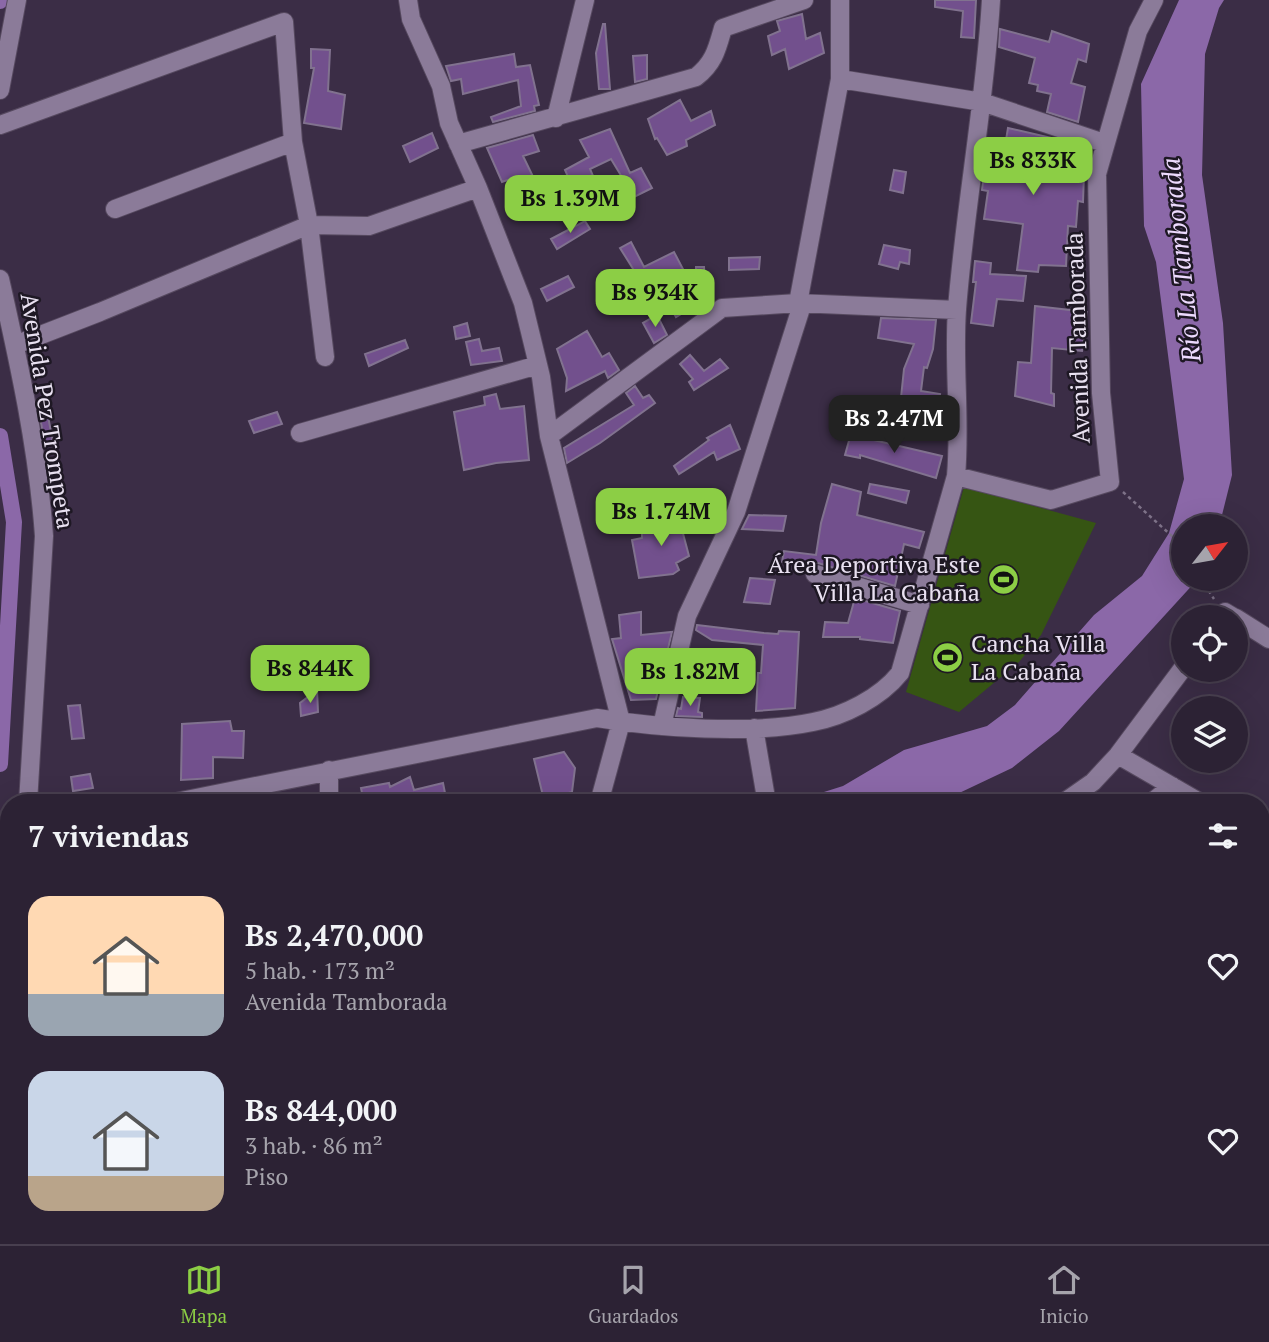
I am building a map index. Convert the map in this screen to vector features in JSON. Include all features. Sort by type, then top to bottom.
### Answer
[{"type":"street","points":[[0,90],[18,0]]},
{"type":"street","points":[[408,0],[411,19],[441,86],[449,123],[478,188],[523,303],[538,365],[548,436],[621,722],[601,794]]},
{"type":"street","points":[[556,118],[585,0]]},
{"type":"street","points":[[458,144],[695,77],[715,58],[723,27],[804,0]]},
{"type":"street","points":[[662,726],[687,616],[736,512],[800,304],[840,79],[840,0]]},
{"type":"street","points":[[214,794],[597,718],[662,726],[754,728],[814,722],[866,702],[888,687],[900,673],[956,476],[959,444],[957,310],[982,102],[991,0]]},
{"type":"street","name":"Avenida Tamborada","points":[[1110,482],[1101,393],[1097,174],[1138,32],[1154,0]]},
{"type":"street","points":[[0,125],[284,22],[293,142],[309,225],[325,357]]},
{"type":"street","points":[[840,79],[982,102],[1104,143]]},
{"type":"street","points":[[115,209],[293,142]]},
{"type":"street","points":[[15,345],[309,225],[369,226],[478,188]]},
{"type":"street","name":"Avenida Pez Trompeta","points":[[0,279],[15,345],[42,503],[44,536],[29,794]]},
{"type":"street","points":[[548,436],[722,308],[800,304],[957,310]]},
{"type":"street","points":[[300,433],[538,365]]},
{"type":"street","points":[[956,476],[1051,500],[1110,482]]},
{"type":"street","points":[[815,574],[920,605]]},
{"type":"street","points":[[1248,627],[1269,639]]},
{"type":"street","points":[[1076,794],[1093,782],[1118,755],[1173,682]]},
{"type":"street","points":[[754,728],[765,794]]},
{"type":"street","points":[[1118,755],[1186,794]]},
{"type":"street","points":[[329,794],[330,770]]},
{"type":"street","points":[[1162,794],[1172,786]]},
{"type":"path","points":[[1110,482],[1171,535]]},
{"type":"green space","name":"Área Deportiva Este Villa La Cabaña","points":[[964,487],[1096,523],[1041,635],[1019,662],[959,712],[906,692]]},
{"type":"water","name":"Río La Tamborada","points":[[1179,0],[1224,0],[1205,54],[1202,175],[1223,323],[1232,475],[1222,514],[1174,514],[1184,479],[1156,262],[1144,226],[1141,84]]},
{"type":"water","name":"Río La Tamborada","points":[[1171,526],[1171,592],[1186,592],[1171,605],[1171,608],[1059,731],[1012,768],[957,794],[818,794],[843,786],[904,750],[987,726],[1015,705],[1094,615],[1142,576]]},
{"type":"building","points":[[935,0],[976,0],[974,38],[961,37],[963,11],[935,7]]},
{"type":"building","points":[[802,14],[806,39],[820,33],[824,53],[789,69],[785,49],[772,55],[768,36],[780,31],[777,21]]},
{"type":"building","points":[[603,24],[610,89],[599,89],[596,53]]},
{"type":"building","points":[[1000,29],[1049,42],[1052,31],[1089,44],[1086,62],[1078,59],[1071,83],[1085,87],[1078,122],[1047,112],[1051,94],[1037,91],[1038,85],[1029,83],[1035,58],[999,47]]},
{"type":"building","points":[[311,49],[330,50],[328,91],[345,95],[341,129],[304,123],[314,68],[311,68]]},
{"type":"building","points":[[514,54],[516,67],[530,65],[539,105],[534,106],[535,111],[493,122],[491,117],[521,106],[518,80],[463,94],[461,79],[451,81],[446,66]]},
{"type":"building","points":[[647,55],[647,79],[635,82],[633,56]]},
{"type":"building","points":[[680,100],[691,121],[711,111],[715,125],[686,140],[687,146],[667,155],[657,138],[655,139],[648,119]]},
{"type":"building","points":[[1008,128],[1056,139],[1053,170],[1084,174],[1083,202],[1078,201],[1076,227],[1068,226],[1066,266],[1039,265],[1038,272],[1017,270],[1023,224],[984,219],[988,191],[982,190],[987,150],[1004,152]]},
{"type":"building","points":[[610,129],[630,173],[641,168],[652,188],[634,197],[611,159],[590,169],[603,199],[576,213],[568,200],[576,195],[565,170],[589,157],[580,140]]},
{"type":"building","points":[[432,133],[438,148],[410,162],[403,146]]},
{"type":"building","points":[[533,135],[539,151],[523,156],[541,193],[524,202],[513,178],[502,182],[487,148]]},
{"type":"building","points":[[894,170],[906,172],[903,193],[890,190]]},
{"type":"building","points":[[585,221],[590,229],[557,249],[551,239]]},
{"type":"building","points":[[631,242],[644,267],[674,252],[695,292],[696,267],[704,267],[706,299],[676,317],[654,276],[649,278],[652,282],[644,287],[641,282],[638,284],[632,273],[635,272],[620,248]]},
{"type":"building","points":[[884,245],[910,250],[909,264],[900,262],[898,269],[879,264]]},
{"type":"building","points":[[760,257],[759,269],[729,270],[729,258]]},
{"type":"building","points":[[975,261],[991,263],[990,274],[1026,276],[1023,301],[997,299],[993,326],[971,323],[976,282],[973,282]]},
{"type":"building","points":[[568,276],[574,287],[547,301],[541,289]]},
{"type":"building","points":[[1035,306],[1087,312],[1082,351],[1052,348],[1051,393],[1054,394],[1054,406],[1015,396],[1018,362],[1031,363]]},
{"type":"building","points":[[657,315],[667,335],[654,343],[643,323]]},
{"type":"building","points":[[881,318],[936,320],[933,349],[927,368],[924,367],[921,391],[940,394],[936,417],[900,407],[904,369],[914,344],[878,338]]},
{"type":"building","points":[[467,323],[470,336],[456,339],[454,327]]},
{"type":"building","points":[[587,331],[602,357],[609,353],[619,370],[608,378],[605,371],[566,391],[567,378],[557,349]]},
{"type":"building","points":[[479,339],[482,351],[499,348],[502,361],[471,365],[466,342]]},
{"type":"building","points":[[405,340],[408,348],[369,366],[365,354]]},
{"type":"building","points":[[690,355],[704,371],[720,359],[728,368],[694,390],[689,382],[693,379],[680,364]]},
{"type":"building","points":[[635,386],[643,398],[649,395],[655,403],[567,463],[564,448],[634,405],[626,393]]},
{"type":"building","points":[[496,394],[500,409],[524,406],[529,460],[464,470],[454,412],[485,405],[484,397]]},
{"type":"building","points":[[46,405],[53,443],[45,445],[38,406]]},
{"type":"building","points":[[277,412],[282,424],[254,433],[249,421]]},
{"type":"building","points":[[730,425],[740,449],[717,460],[714,452],[679,474],[674,466],[709,440],[707,438]]},
{"type":"building","points":[[852,430],[866,434],[865,438],[942,456],[936,478],[860,455],[860,458],[845,455]]},
{"type":"building","points":[[832,484],[861,492],[857,515],[924,532],[919,548],[904,544],[895,586],[818,563],[807,566],[782,562],[784,551],[816,555],[821,523]]},
{"type":"building","points":[[870,484],[909,491],[906,503],[868,493]]},
{"type":"building","points":[[677,511],[689,556],[676,563],[679,570],[673,574],[639,578],[632,540],[642,538],[642,528]]},
{"type":"building","points":[[749,515],[786,516],[783,531],[742,529]]},
{"type":"building","points":[[750,578],[775,580],[770,604],[744,602]]},
{"type":"building","points":[[855,598],[900,611],[893,643],[860,637],[823,637],[825,622],[848,623]]},
{"type":"building","points":[[641,612],[641,635],[672,632],[656,699],[631,700],[612,639],[621,638],[619,615]]},
{"type":"building","points":[[697,625],[778,634],[779,631],[799,632],[795,708],[756,711],[763,645],[712,640],[696,630]]},
{"type":"building","points":[[317,690],[318,712],[301,716],[300,703]]},
{"type":"building","points":[[683,697],[700,698],[698,712],[702,713],[702,717],[676,716],[678,708],[681,709]]},
{"type":"building","points":[[80,705],[84,738],[72,739],[68,706]]},
{"type":"building","points":[[230,721],[232,731],[244,731],[243,758],[213,757],[213,778],[181,780],[182,724]]},
{"type":"building","points":[[564,752],[575,768],[572,792],[543,794],[534,759]]},
{"type":"building","points":[[90,774],[93,788],[73,791],[71,777]]},
{"type":"building","points":[[410,777],[414,790],[443,783],[445,794],[362,794],[361,788],[389,783],[390,787]]},
{"type":"waterway","points":[[0,436],[14,522],[0,764]]},
{"type":"place","name":"Área Deportiva Este Villa La Cabaña","points":[[1003,579]]},
{"type":"place","name":"Cancha Villa La Cabaña","points":[[948,658]]}]
